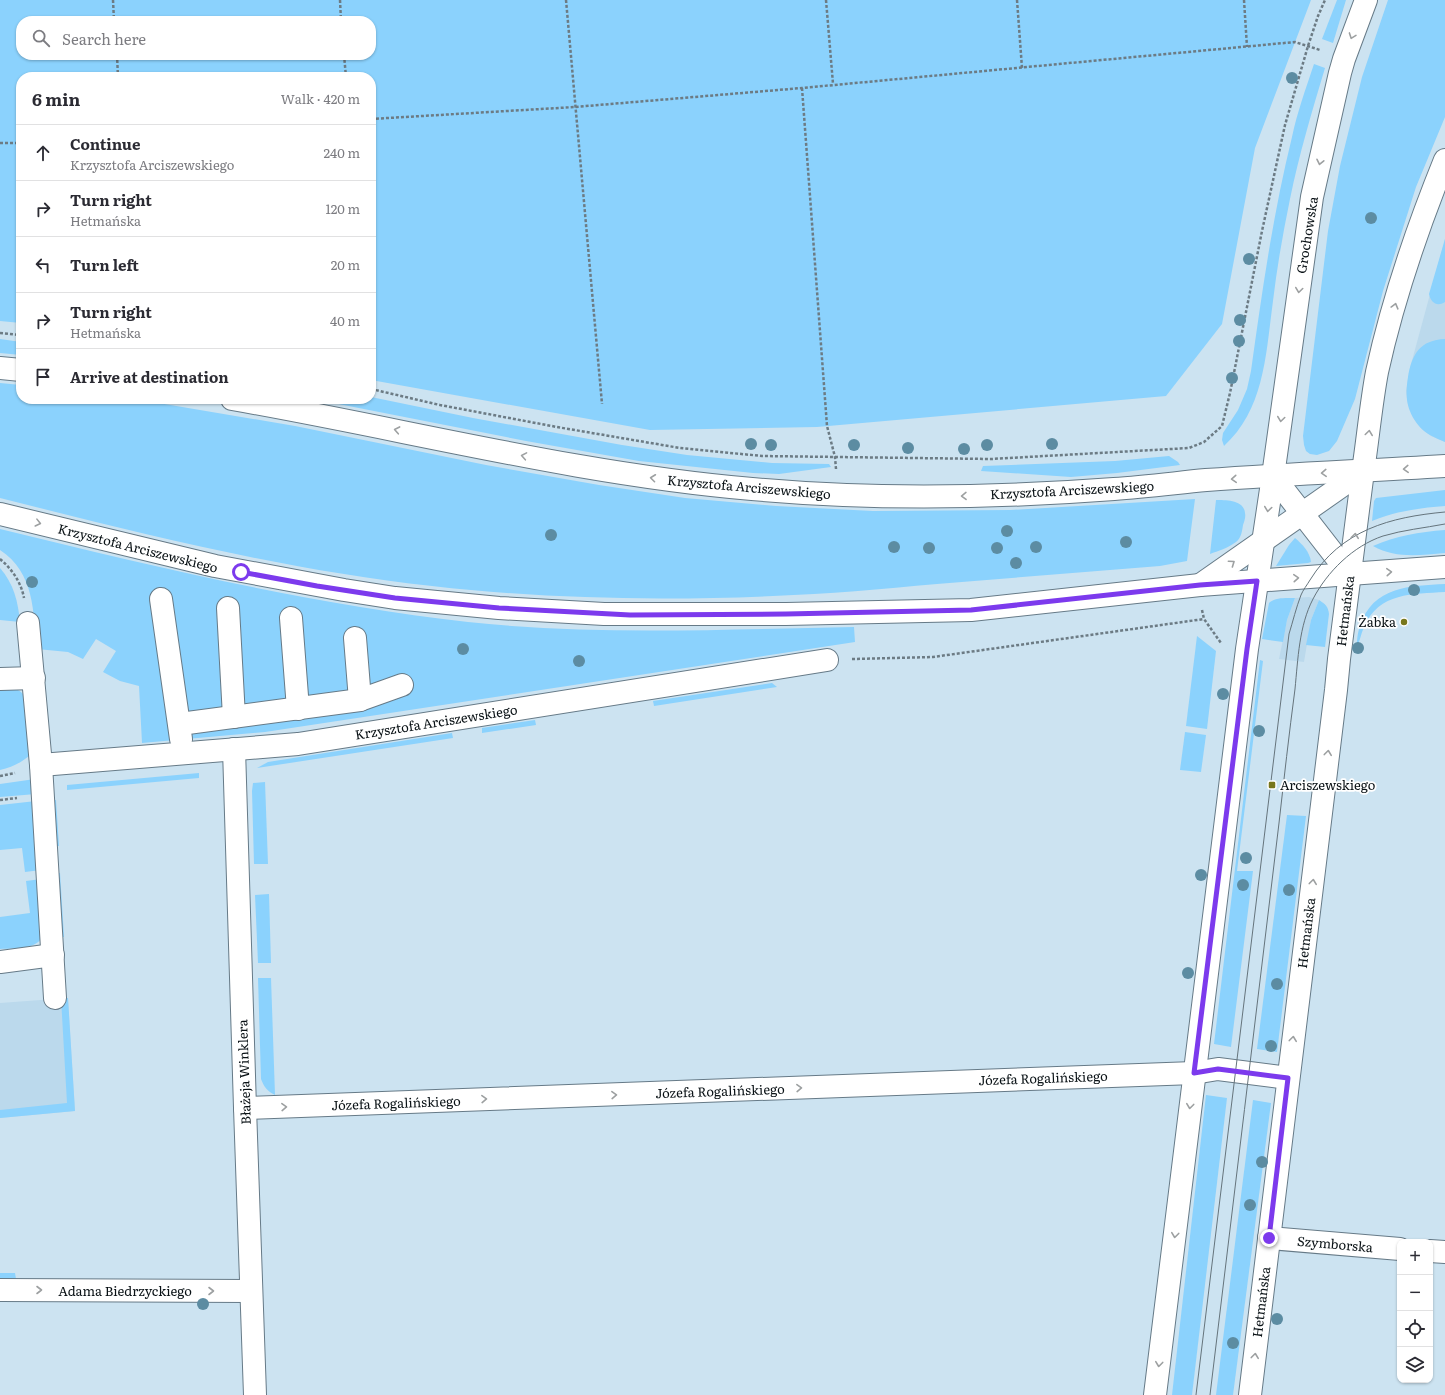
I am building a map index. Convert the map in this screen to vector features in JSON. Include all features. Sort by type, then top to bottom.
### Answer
[{"type":"main road","name":"Grochowska","points":[[1273,476],[1312,197],[1344,59],[1366,0]]},
{"type":"main road","points":[[1200,585],[1363,471],[1377,373],[1385,341],[1405,270],[1422,219],[1445,160]]},
{"type":"main road","points":[[0,368],[16,370]]},
{"type":"main road","name":"Krzysztofa Arciszewskiego","points":[[260,404],[604,471],[751,489],[836,495],[946,496],[1070,492],[1273,476],[1445,466]]},
{"type":"main road","name":"Hetmańska","points":[[1250,1395],[1363,471]]},
{"type":"main road","points":[[1273,476],[1350,575]]},
{"type":"main road","points":[[1155,1395],[1247,649],[1273,476]]},
{"type":"main road","name":"Krzysztofa Arciszewskiego","points":[[0,514],[214,566],[273,578],[395,598],[526,610],[638,615],[786,614],[971,610],[1200,585],[1445,567]]},
{"type":"main road","points":[[161,599],[180,724],[182,754]]},
{"type":"main road","points":[[228,608],[234,717]]},
{"type":"main road","points":[[291,618],[298,709]]},
{"type":"main road","points":[[28,623],[42,765],[55,998]]},
{"type":"main road","points":[[355,638],[360,700]]},
{"type":"main road","name":"Krzysztofa Arciszewskiego","points":[[42,765],[298,744],[827,660]]},
{"type":"main road","points":[[0,679],[34,678]]},
{"type":"main road","points":[[180,724],[360,700],[402,685]]},
{"type":"main road","name":"Błażeja Winklera","points":[[234,749],[255,1395]]},
{"type":"main road","points":[[0,962],[53,955]]},
{"type":"main road","name":"Józefa Rogalińskiego","points":[[245,1108],[1194,1073],[1218,1069],[1288,1078]]},
{"type":"main road","name":"Szymborska","points":[[1269,1238],[1397,1249]]},
{"type":"main road","points":[[1433,1251],[1445,1252]]},
{"type":"main road","name":"Adama Biedrzyckiego","points":[[0,1290],[251,1291]]},
{"type":"path","points":[[113,0],[114,16]]},
{"type":"path","points":[[340,0],[342,16]]},
{"type":"path","points":[[566,0],[602,404]]},
{"type":"path","points":[[826,0],[833,84]]},
{"type":"path","points":[[1017,0],[1022,68]]},
{"type":"path","points":[[1244,0],[1247,47]]},
{"type":"path","points":[[376,390],[440,405],[680,448],[762,456],[991,459],[1189,448],[1204,442],[1222,426],[1285,125],[1311,39],[1325,0]]},
{"type":"path","points":[[376,119],[575,107],[802,88],[1295,42]]},
{"type":"path","points":[[117,60],[118,72]]},
{"type":"path","points":[[344,60],[346,72]]},
{"type":"path","points":[[802,88],[827,426],[835,457],[836,495]]},
{"type":"path","points":[[0,143],[16,143]]},
{"type":"path","points":[[0,333],[16,335]]},
{"type":"path","points":[[0,559],[9,567],[22,588],[28,623]]},
{"type":"path","points":[[827,660],[933,658],[1204,619]]},
{"type":"shaded area","points":[[0,0],[1311,0],[1255,148],[1222,324],[1166,396],[817,427],[650,430],[376,381],[376,72],[16,72],[16,323],[0,321]]},
{"type":"shaded area","points":[[1337,0],[1346,0],[1333,43],[1322,39]]},
{"type":"shaded area","points":[[1388,0],[1445,0],[1445,117],[1416,187],[1383,291],[1355,399],[1337,441],[1329,451],[1317,455],[1310,454],[1306,451],[1303,436],[1328,231],[1340,166],[1362,77]]},
{"type":"shaded area","points":[[1314,64],[1325,68],[1290,199],[1278,263],[1268,340],[1261,379],[1256,397],[1248,415],[1238,431],[1224,446],[1222,440],[1223,433],[1238,410],[1247,389],[1279,195],[1296,119]]},
{"type":"shaded area","points":[[1445,239],[1445,442],[1431,436],[1420,427],[1413,417],[1408,404],[1406,391],[1410,368]]},
{"type":"shaded area","points":[[1445,239],[1445,302],[1437,304],[1433,302],[1429,294]]},
{"type":"shaded area","points":[[0,339],[16,341],[16,355],[0,353]]},
{"type":"shaded area","points":[[1445,339],[1445,442],[1427,434],[1421,429],[1411,414],[1407,390],[1408,377],[1415,355],[1423,345],[1436,340]]},
{"type":"shaded area","points":[[0,383],[16,385],[16,404],[165,404],[295,426],[486,465],[599,485],[685,498],[776,506],[873,511],[1011,510],[1195,499],[1187,561],[1160,566],[835,593],[731,598],[602,598],[517,594],[432,586],[323,571],[214,550],[0,498]]},
{"type":"shaded area","points":[[376,398],[473,418],[622,445],[687,455],[772,463],[829,464],[831,467],[779,474],[753,473],[639,461],[526,441],[338,404],[376,404]]},
{"type":"shaded area","points":[[1169,456],[1180,465],[1071,477],[981,471],[983,466],[1115,461]]},
{"type":"shaded area","points":[[1445,490],[1445,506],[1408,510],[1372,521],[1374,501],[1376,498]]},
{"type":"shaded area","points":[[1216,500],[1238,503],[1244,509],[1245,518],[1239,539],[1226,548],[1210,554]]},
{"type":"shaded area","points":[[0,529],[116,557],[291,595],[468,622],[564,629],[613,630],[854,627],[855,642],[265,732],[142,743],[139,686],[120,681],[103,672],[116,651],[96,639],[83,659],[68,652],[37,649],[33,607],[30,594],[20,570],[11,559],[0,550]]},
{"type":"shaded area","points":[[1445,530],[1445,553],[1408,555],[1390,553],[1373,546],[1408,535]]},
{"type":"shaded area","points":[[1295,538],[1307,552],[1311,562],[1276,566],[1289,545]]},
{"type":"shaded area","points":[[0,568],[9,580],[12,587],[18,607],[20,622],[0,620]]},
{"type":"shaded area","points":[[1445,584],[1445,592],[1421,593],[1398,597],[1378,607],[1370,616],[1364,627],[1356,651],[1359,629],[1366,613],[1374,603],[1383,596],[1406,588]]},
{"type":"shaded area","points":[[1309,597],[1319,600],[1311,620],[1304,662],[1279,659],[1287,620],[1295,598]]},
{"type":"shaded area","points":[[1295,598],[1287,620],[1283,642],[1262,639],[1269,603],[1277,599]]},
{"type":"shaded area","points":[[1319,600],[1326,606],[1329,614],[1325,647],[1306,645],[1311,620]]},
{"type":"shaded area","points":[[1197,636],[1216,651],[1207,729],[1186,726]]},
{"type":"shaded area","points":[[1260,660],[1263,661],[1237,871],[1253,871],[1231,1047],[1214,1044]]},
{"type":"shaded area","points":[[772,683],[777,687],[654,706],[653,701]]},
{"type":"shaded area","points":[[0,687],[18,690],[26,698],[30,755],[8,768],[0,770]]},
{"type":"shaded area","points":[[535,720],[536,725],[482,733],[482,728]]},
{"type":"shaded area","points":[[1185,732],[1206,735],[1201,772],[1180,770]]},
{"type":"shaded area","points":[[452,733],[453,738],[257,768],[268,762]]},
{"type":"shaded area","points":[[199,773],[199,778],[67,790],[67,785]]},
{"type":"shaded area","points":[[35,779],[36,794],[0,797],[0,784]]},
{"type":"shaded area","points":[[265,782],[268,864],[254,864],[253,783]]},
{"type":"shaded area","points":[[56,800],[59,846],[52,846],[50,801]]},
{"type":"shaded area","points":[[36,801],[41,870],[25,872],[22,848],[0,850],[0,805]]},
{"type":"shaded area","points":[[1287,815],[1306,816],[1277,1052],[1257,1049]]},
{"type":"shaded area","points":[[54,873],[60,873],[64,937],[58,937]]},
{"type":"shaded area","points":[[41,879],[42,938],[34,945],[0,949],[0,917],[30,913],[26,881]]},
{"type":"shaded area","points":[[269,894],[271,963],[258,963],[255,895]]},
{"type":"shaded area","points":[[258,978],[271,978],[275,1095],[266,1088],[261,1079]]},
{"type":"shaded area","points":[[61,998],[68,998],[75,1111],[0,1118],[0,1110],[67,1103]]},
{"type":"shaded area","points":[[68,998],[75,1111],[0,1118],[0,1003]]},
{"type":"shaded area","points":[[1206,1095],[1227,1098],[1192,1395],[1172,1395]]},
{"type":"shaded area","points":[[1253,1100],[1271,1103],[1233,1395],[1216,1395]]},
{"type":"shaded area","points":[[0,1273],[15,1273],[16,1279],[0,1279]]},
{"type":"tram line","points":[[1196,1395],[1289,634],[1303,591],[1322,563],[1336,549],[1368,529],[1405,518],[1445,512]]},
{"type":"tram line","points":[[1210,1395],[1298,654],[1302,631],[1308,609],[1319,589],[1333,570],[1351,553],[1372,540],[1383,536],[1445,524]]},
{"type":"place","name":"Żabka","points":[[1404,622]]},
{"type":"place","name":"Arciszewskiego","points":[[1272,785]]},
{"type":"route","points":[[241,572],[395,598],[526,610],[630,615],[786,614],[971,610],[1200,585],[1257,581],[1247,649],[1194,1073],[1218,1069],[1288,1078],[1269,1238]]}]
